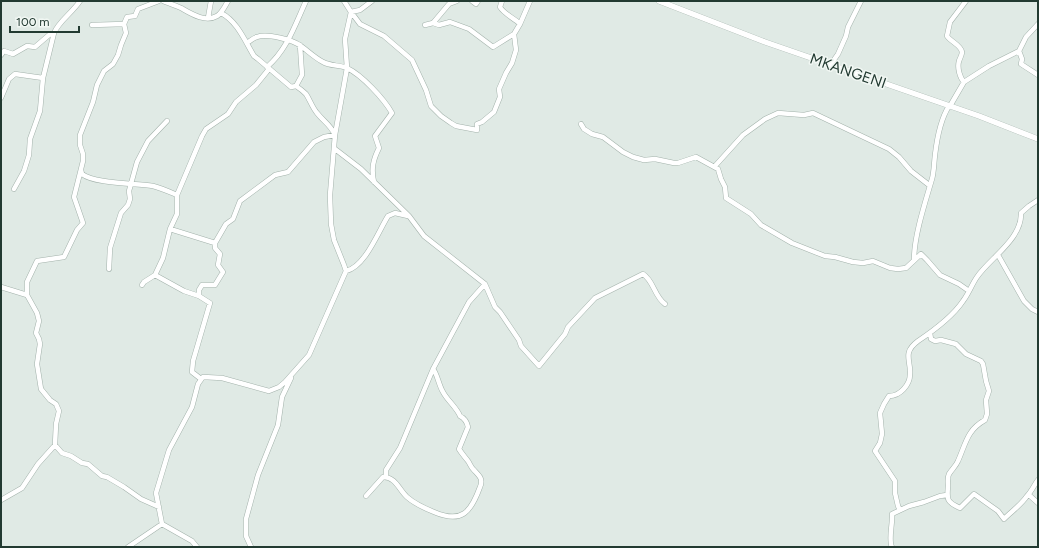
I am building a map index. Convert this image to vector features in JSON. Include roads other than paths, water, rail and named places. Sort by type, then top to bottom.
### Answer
[{"type":"street","points":[[14,189],[24,171],[30,140],[40,111],[42,78],[54,34],[57,26],[70,14],[80,1]]},
{"type":"street","points":[[1,500],[22,488],[38,464],[55,445],[56,424],[59,410],[56,404],[50,400],[41,389],[37,364],[40,344],[36,333],[39,321],[37,313],[27,295],[27,282],[37,261],[64,257],[77,230],[83,223],[74,197],[83,154],[80,145],[80,135],[101,76],[118,55],[126,33],[124,24],[127,17],[135,16],[138,9],[159,1]]},
{"type":"street","points":[[162,1],[180,7],[192,15],[208,18],[216,17],[221,13],[228,1]]},
{"type":"street","points":[[208,18],[211,1]]},
{"type":"street","points":[[142,285],[155,275],[163,258],[170,229],[177,214],[177,195],[206,129],[228,114],[236,102],[256,85],[280,54],[306,1]]},
{"type":"street","points":[[344,1],[360,24],[384,36],[412,60],[426,90],[431,106],[441,116],[456,126],[477,130],[477,124],[482,122],[494,112],[500,97],[499,89],[512,63],[516,50],[514,34]]},
{"type":"street","points":[[351,12],[360,10],[372,1]]},
{"type":"street","points":[[433,23],[449,4],[457,1]]},
{"type":"street","points":[[472,1],[476,4],[478,1]]},
{"type":"street","points":[[502,1],[500,7],[503,11],[520,24]]},
{"type":"street","points":[[425,25],[433,23],[439,25],[450,22],[469,29],[493,46],[514,34],[530,1]]},
{"type":"street","name":"MKANGENI","points":[[659,1],[765,42],[1038,138]]},
{"type":"street","points":[[830,64],[838,54],[846,36],[848,27],[861,1]]},
{"type":"street","points":[[964,82],[958,67],[962,53],[961,50],[949,40],[947,36],[950,22],[966,1]]},
{"type":"street","points":[[162,524],[156,493],[169,450],[192,407],[198,384],[203,376],[222,378],[269,392],[278,388],[309,355],[346,271],[334,240],[331,224],[330,195],[335,135],[347,68],[345,39],[351,12]]},
{"type":"street","points":[[221,13],[236,26],[254,56],[291,87],[296,86],[307,96],[307,99],[312,104],[314,110],[331,127],[335,135]]},
{"type":"street","points":[[92,25],[124,24]]},
{"type":"street","points":[[914,260],[921,216],[933,174],[938,134],[943,115],[964,82],[989,66],[1019,51],[1026,37],[1038,24]]},
{"type":"street","points":[[1,55],[4,52],[13,54],[28,46],[35,47],[49,35],[54,34]]},
{"type":"street","points":[[246,43],[262,36],[288,40],[300,45],[324,63],[347,68],[367,83],[386,102],[392,113],[376,136],[379,148],[374,158],[371,170],[374,182]]},
{"type":"street","points":[[296,86],[302,75],[300,45]]},
{"type":"street","points":[[1019,51],[1022,59],[1021,64],[1038,75]]},
{"type":"street","points":[[1,98],[9,79],[15,74],[42,78]]},
{"type":"street","points":[[715,166],[743,135],[765,119],[778,113],[804,115],[813,114],[889,149],[899,157],[911,171],[929,185]]},
{"type":"street","points":[[109,269],[110,248],[120,213],[128,205],[130,199],[129,191],[137,162],[148,141],[167,121]]},
{"type":"street","points":[[581,124],[584,129],[592,134],[602,137],[623,152],[633,157],[644,160],[654,159],[678,163],[696,157],[711,166],[715,166],[718,169],[725,187],[726,198],[751,214],[761,225],[792,243],[825,256],[862,263],[873,261],[890,268],[898,269],[906,268],[921,254],[940,275],[959,284],[969,291]]},
{"type":"street","points":[[199,296],[199,290],[202,285],[215,285],[223,272],[218,265],[220,256],[215,248],[215,243],[226,224],[233,219],[240,201],[275,175],[288,172],[314,142],[324,136],[335,135]]},
{"type":"street","points":[[335,149],[361,169],[409,216],[424,236],[485,284],[495,307],[500,312],[521,346],[539,366],[565,334],[568,327],[596,298],[629,280],[643,274],[648,277],[659,299],[665,304]]},
{"type":"street","points":[[81,168],[82,174],[88,177],[154,187],[177,195]]},
{"type":"street","points":[[900,510],[895,493],[895,481],[875,451],[880,443],[882,434],[880,414],[884,404],[889,396],[894,396],[900,393],[908,382],[910,375],[908,360],[909,351],[963,301],[977,277],[1008,244],[1019,226],[1021,213],[1038,200]]},
{"type":"street","points":[[346,271],[351,270],[365,255],[388,216],[395,213],[409,216]]},
{"type":"street","points":[[170,229],[215,243]]},
{"type":"street","points":[[998,255],[1024,302],[1032,310],[1038,312]]},
{"type":"street","points":[[155,275],[184,291],[199,296],[210,303],[210,308],[193,361],[192,372],[201,379]]},
{"type":"street","points":[[386,477],[386,470],[400,448],[433,369],[469,302],[485,284]]},
{"type":"street","points":[[1,287],[27,295]]},
{"type":"street","points":[[930,333],[931,339],[956,344],[973,358],[981,361],[989,391],[986,400],[987,414],[985,420],[975,427],[962,448],[955,468],[950,473],[948,478],[948,501],[960,508],[974,494],[998,511],[1004,519],[1029,494],[1033,485],[1038,480]]},
{"type":"street","points":[[366,496],[382,477],[386,477],[392,479],[406,496],[415,503],[448,518],[453,518],[467,511],[477,497],[482,483],[479,474],[473,469],[459,449],[468,427],[467,423],[444,394],[433,369]]},
{"type":"street","points":[[251,547],[246,536],[246,519],[258,475],[278,425],[282,397],[293,373]]},
{"type":"street","points":[[55,445],[62,453],[72,456],[82,463],[88,464],[102,476],[107,477],[124,487],[141,499],[159,507]]},
{"type":"street","points":[[1029,494],[1038,503]]},
{"type":"street","points":[[892,547],[890,543],[893,525],[892,514],[909,506],[940,496],[947,496]]},
{"type":"street","points":[[128,547],[162,524]]},
{"type":"street","points":[[162,524],[192,541],[197,547]]}]
